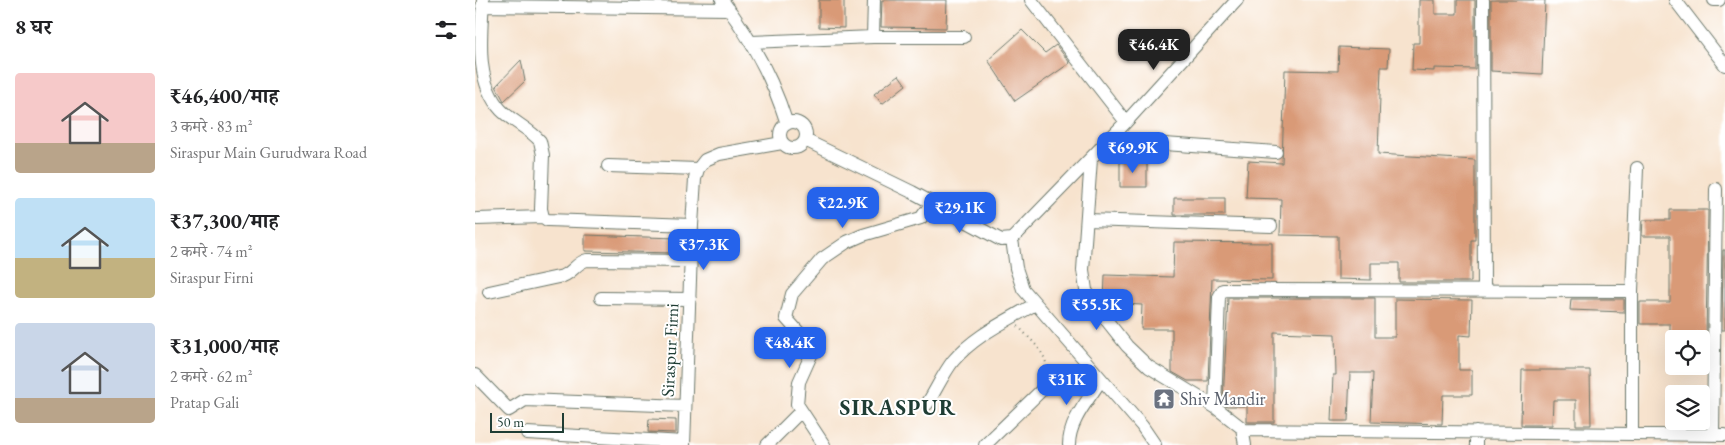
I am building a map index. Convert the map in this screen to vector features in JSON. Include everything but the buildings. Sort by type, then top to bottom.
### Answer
[{"type":"street","points":[[873,0],[873,36]]},
{"type":"street","points":[[1031,0],[1126,122]]},
{"type":"street","points":[[805,140],[932,203],[1001,240],[1013,239],[1126,122],[1237,0]]},
{"type":"street","points":[[1483,0],[1484,290]]},
{"type":"street","points":[[1675,0],[1725,65]]},
{"type":"street","points":[[1714,0],[1719,0]]},
{"type":"street","points":[[543,218],[541,209],[541,145],[537,137],[503,112],[487,93],[482,73],[478,37],[482,3],[726,5],[751,42],[773,85],[787,124]]},
{"type":"street","points":[[751,42],[873,36],[964,36]]},
{"type":"street","points":[[608,166],[698,169],[705,160],[719,154],[782,143],[795,148],[805,140],[806,135],[801,126],[797,123],[787,124],[781,130],[782,143]]},
{"type":"street","points":[[1109,140],[1276,152]]},
{"type":"street","points":[[1091,159],[1083,278],[1086,290],[1100,314],[1149,367],[1215,408],[1244,430],[1476,439],[1632,434],[1719,435],[1716,189]]},
{"type":"street","points":[[1632,434],[1632,291],[1637,168]]},
{"type":"street","name":"Siraspur Firni","points":[[684,443],[692,224],[695,179],[698,169]]},
{"type":"street","points":[[824,445],[800,412],[797,404],[797,389],[812,352],[809,344],[786,318],[793,294],[810,271],[833,251],[863,235],[921,218],[932,203]]},
{"type":"street","points":[[477,219],[543,218],[547,220],[692,224]]},
{"type":"street","points":[[1087,220],[1271,226]]},
{"type":"street","points":[[1013,239],[1019,278],[1023,289],[1142,426],[1155,445]]},
{"type":"street","points":[[489,292],[563,276],[571,273],[582,261],[587,260],[691,261]]},
{"type":"street","points":[[1215,408],[1219,297],[1223,290],[1632,291]]},
{"type":"street","points":[[601,298],[690,299]]},
{"type":"street","points":[[927,404],[954,360],[975,340],[1035,304]]},
{"type":"street","points":[[475,375],[509,410],[525,400],[685,406]]},
{"type":"street","points":[[1069,445],[1069,435],[1101,380]]},
{"type":"street","points":[[985,445],[1047,384],[1063,384],[1093,392]]},
{"type":"street","points":[[767,445],[800,412]]},
{"type":"street","points":[[1244,430],[1245,445]]},
{"type":"street","points":[[527,433],[684,443]]},
{"type":"path","points":[[1012,318],[1045,355],[1048,367],[1047,384]]},
{"type":"place","name":"Shiv Mandir","points":[[1164,399]]},
{"type":"district","name":"SIRASPUR","points":[[898,407]]}]
